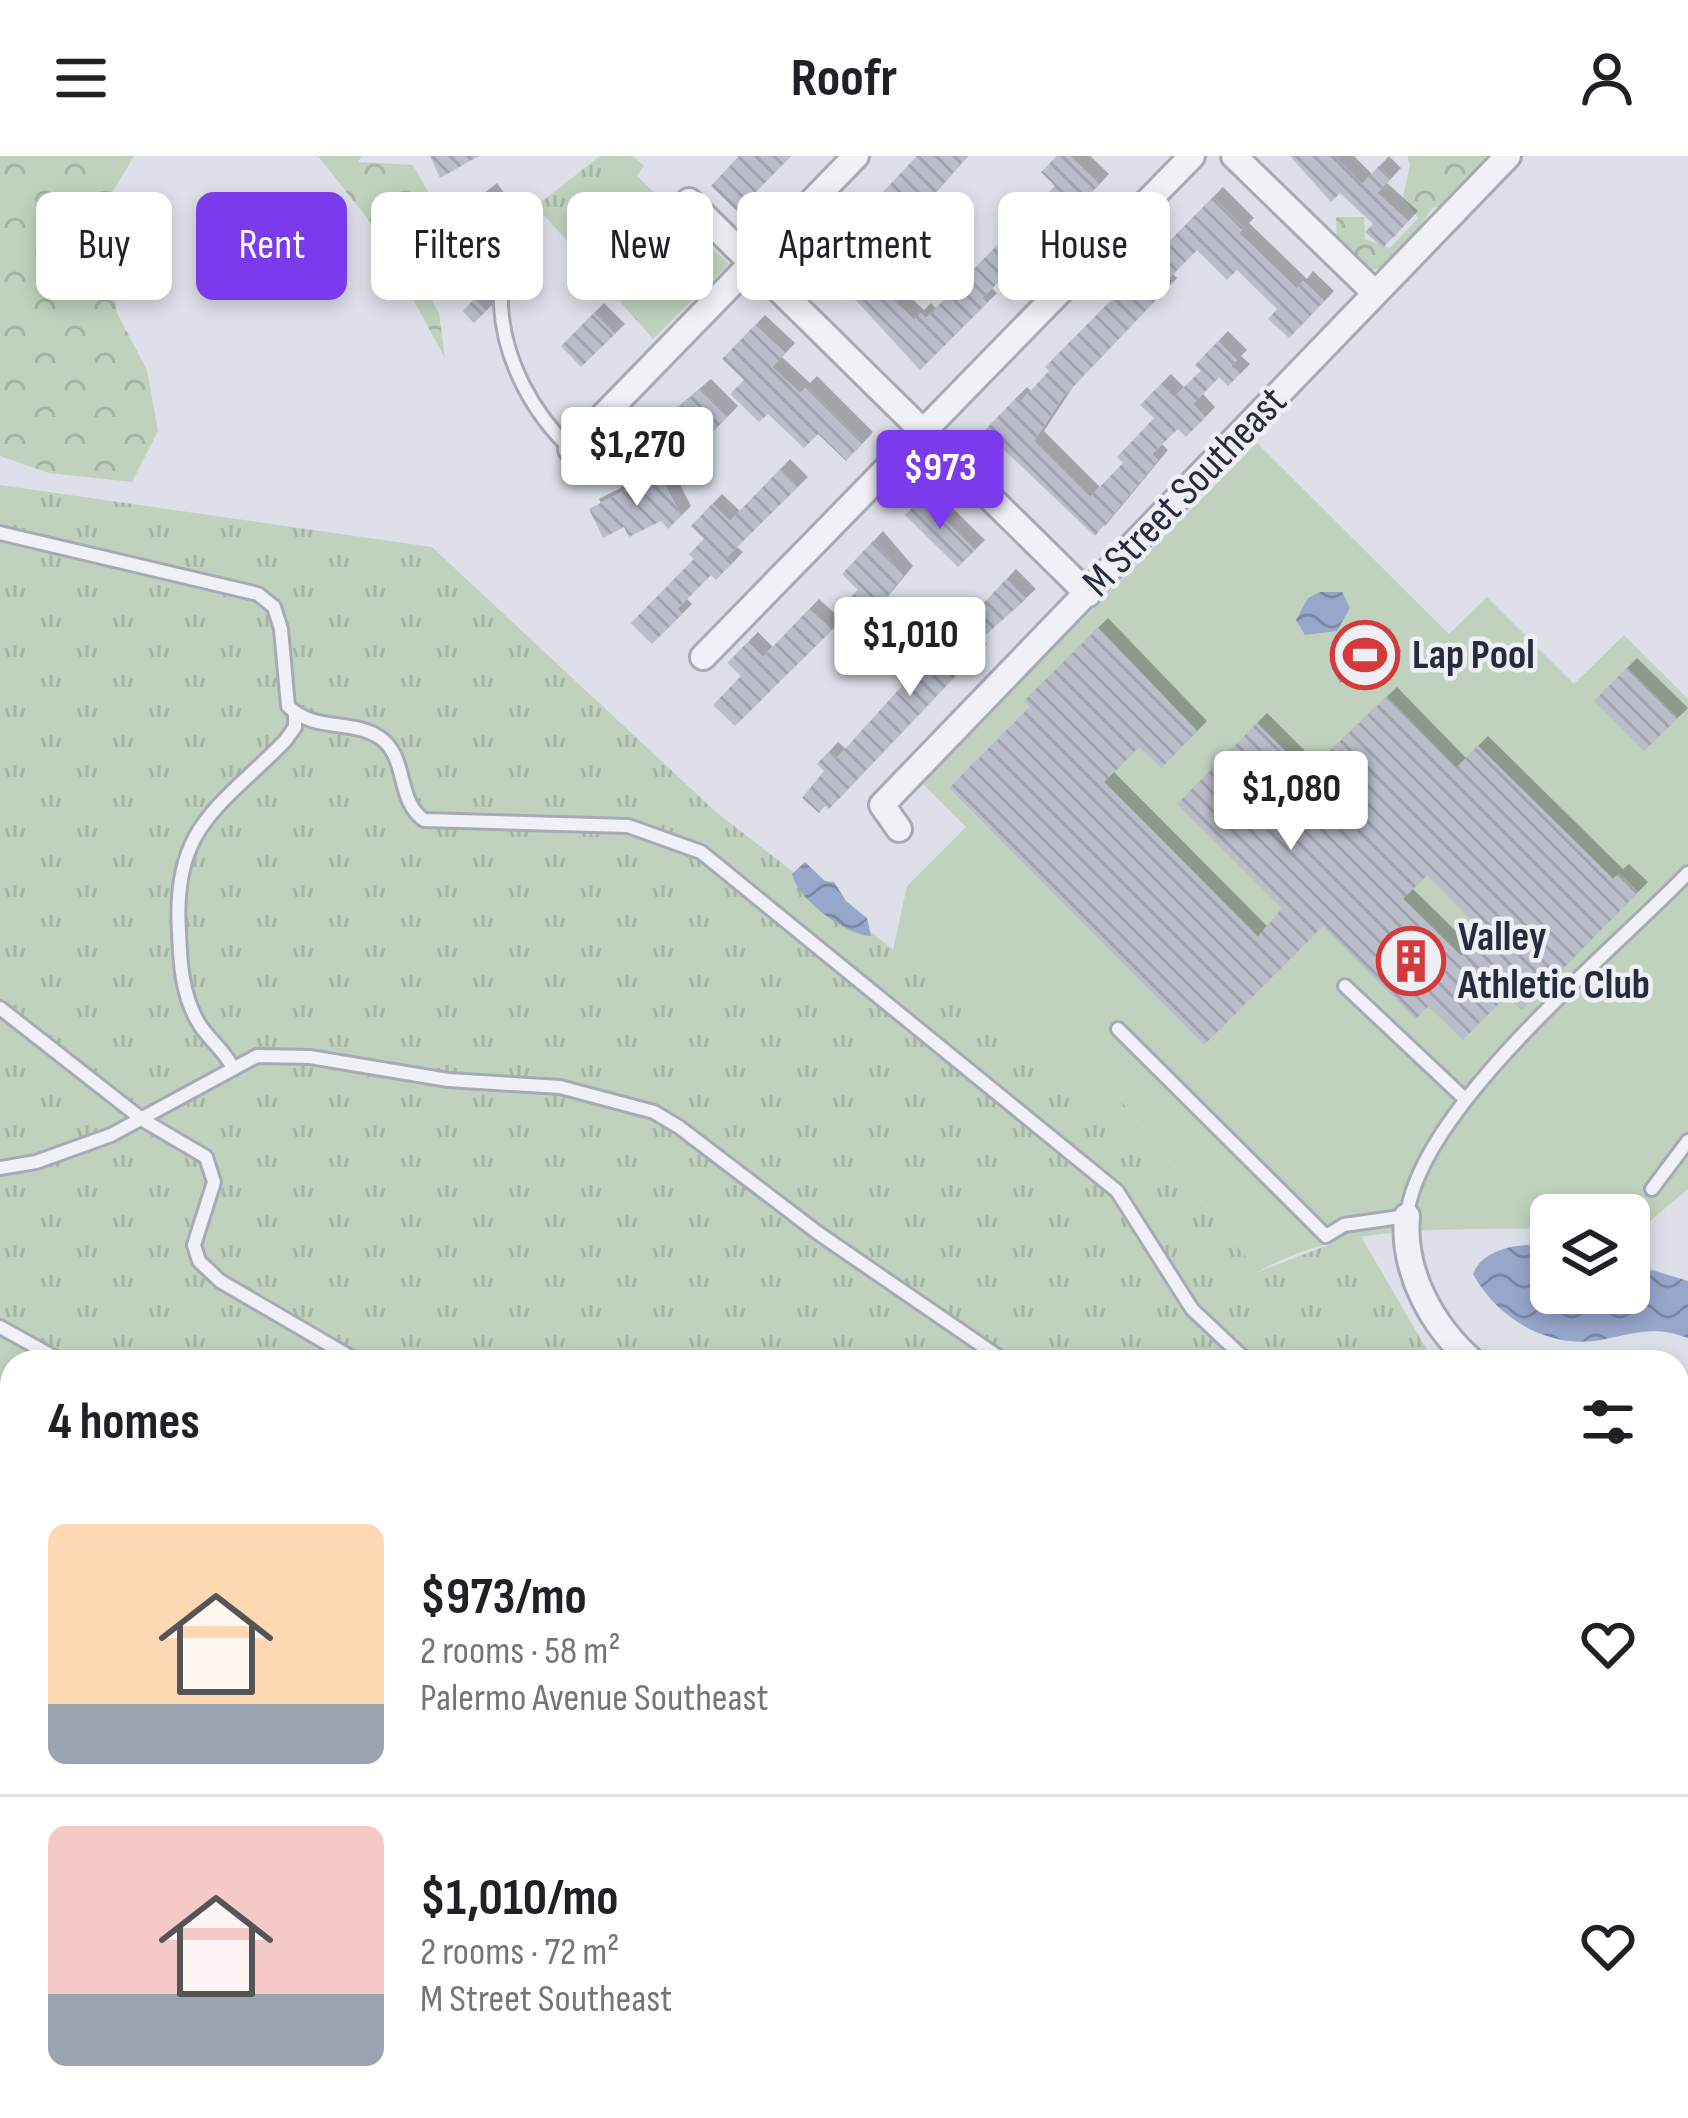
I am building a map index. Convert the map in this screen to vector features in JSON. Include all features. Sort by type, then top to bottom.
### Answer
[{"type":"street","points":[[821,192],[856,156]]},
{"type":"street","points":[[703,657],[926,434],[1192,156]]},
{"type":"street","points":[[1234,156],[1375,293]]},
{"type":"street","name":"M Street Southeast","points":[[899,829],[882,805],[1508,156]]},
{"type":"street","points":[[713,224],[737,247]]},
{"type":"street","points":[[571,449],[737,277]]},
{"type":"street","points":[[790,300],[1088,594]]},
{"type":"street","points":[[1407,1216],[1408,1258],[1418,1286],[1445,1333],[1461,1350]]},
{"type":"lane","points":[[502,300],[506,330],[538,419],[571,449]]},
{"type":"lane","points":[[0,533],[258,594],[278,616],[283,690],[295,712],[296,727],[197,828],[180,870],[177,914],[185,990],[199,1024],[232,1066]]},
{"type":"lane","points":[[295,712],[381,739],[397,760],[408,802],[424,820],[628,826],[701,852],[1117,1191],[1192,1309],[1235,1350]]},
{"type":"lane","points":[[1118,1029],[1327,1236],[1344,1225],[1407,1216],[1417,1179],[1466,1100],[1688,873]]},
{"type":"lane","points":[[1345,986],[1466,1100]]},
{"type":"lane","points":[[0,1008],[143,1120],[208,1161],[214,1187],[194,1245],[204,1267],[339,1350]]},
{"type":"lane","points":[[0,1168],[71,1152],[143,1120],[257,1056],[310,1057],[448,1080],[560,1087],[654,1112],[989,1350]]},
{"type":"lane","points":[[1652,1189],[1688,1142]]},
{"type":"lane","points":[[0,1327],[41,1350]]},
{"type":"green space","points":[[0,156],[134,156],[112,192],[36,192],[36,300],[115,300],[117,313],[147,370],[158,431],[132,482],[49,473],[0,456]]},
{"type":"green space","points":[[318,156],[362,156],[358,162],[413,165],[428,192],[371,192],[371,223]]},
{"type":"green space","points":[[600,156],[633,156],[644,166],[637,176],[654,192],[567,192],[567,241],[543,214],[543,201]]},
{"type":"green space","points":[[1407,156],[1490,156],[1490,160],[1448,205],[1432,208],[1397,263],[1365,272],[1337,239],[1336,217],[1364,217],[1365,239],[1390,248],[1418,218],[1403,197],[1410,165]]},
{"type":"green space","points":[[713,249],[729,264],[713,280]]},
{"type":"green space","points":[[414,300],[431,300],[439,313],[445,358]]},
{"type":"green space","points":[[619,300],[693,300],[653,339]]},
{"type":"green space","points":[[1257,443],[1449,634],[1487,597],[1574,684],[1624,635],[1688,699],[1688,1189],[1650,1221],[1650,1194],[1530,1194],[1530,1228],[1364,1236],[1292,1256],[1258,1272],[1119,1098],[893,950],[907,886],[966,827],[921,782]]},
{"type":"green space","points":[[0,485],[432,547],[716,812],[894,950],[1119,1098],[1258,1272],[1359,1233],[1427,1350],[0,1350]]},
{"type":"water","points":[[1320,592],[1342,592],[1350,608],[1337,631],[1305,635],[1296,620],[1308,598]]},
{"type":"water","name":"Lap Pool","points":[[1390,628],[1402,652],[1340,683],[1329,659]]},
{"type":"water","points":[[805,862],[825,881],[834,882],[846,901],[867,918],[871,936],[836,923],[803,894],[792,874]]},
{"type":"water","points":[[1530,1246],[1530,1314],[1650,1314],[1650,1269],[1688,1281],[1688,1338],[1657,1331],[1566,1341],[1529,1329],[1497,1306],[1473,1274],[1486,1257]]},
{"type":"building","points":[[430,156],[479,156],[440,178]]},
{"type":"building","points":[[739,156],[791,156],[756,192],[737,192],[737,211],[711,186]]},
{"type":"building","points":[[917,156],[967,156],[935,192],[883,192]]},
{"type":"building","points":[[1057,156],[1070,156],[1099,184],[1092,192],[1049,192],[1055,186],[1041,172]]},
{"type":"building","points":[[1290,156],[1334,156],[1362,184],[1379,166],[1391,178],[1377,193],[1408,221],[1383,248],[1365,232],[1373,224],[1340,193],[1331,202]]},
{"type":"building","points":[[1213,197],[1244,228],[1239,233],[1297,289],[1303,281],[1324,301],[1289,338],[1268,319],[1277,309],[1237,270],[1227,280],[1197,250],[1170,277],[1170,241]]},
{"type":"building","points":[[998,244],[998,283],[982,298],[987,303],[920,370],[856,300],[893,300],[914,320],[921,313],[926,318],[944,300],[974,300],[974,269]]},
{"type":"building","points":[[475,300],[486,311],[474,323],[463,311]]},
{"type":"building","points":[[1111,300],[1156,300],[1063,397],[1034,441],[1090,497],[1123,463],[1117,457],[1154,418],[1140,405],[1161,384],[1174,397],[1201,371],[1195,365],[1218,341],[1237,360],[1231,366],[1240,374],[1228,386],[1219,377],[1193,404],[1205,417],[1186,437],[1178,429],[1152,454],[1158,460],[1095,536],[984,431],[1017,397],[1021,401],[1049,371],[1045,367]]},
{"type":"building","points":[[594,313],[615,334],[581,367],[561,346]]},
{"type":"building","points":[[755,325],[785,353],[772,367],[800,393],[807,386],[863,442],[846,461],[818,434],[804,448],[768,414],[759,422],[730,394],[744,380],[722,359]]},
{"type":"building","points":[[701,389],[728,416],[690,455],[670,437],[679,428],[668,417]]},
{"type":"building","points":[[780,469],[798,487],[727,557],[733,562],[716,580],[711,575],[677,609],[682,614],[652,644],[631,623],[694,559],[689,554],[704,539],[691,526],[712,504],[730,521]]},
{"type":"building","points":[[659,473],[681,516],[668,529],[661,521],[629,537],[624,527],[603,538],[589,509]]},
{"type":"building","points":[[922,498],[975,550],[958,567],[905,515]]},
{"type":"building","points":[[873,541],[903,576],[865,622],[845,603],[858,590],[842,574]]},
{"type":"building","points":[[1006,579],[1026,599],[971,648],[977,653],[829,809],[825,806],[819,813],[802,798],[824,771],[817,764],[828,752],[836,759],[910,677],[897,665],[917,644],[932,659]]},
{"type":"building","points":[[809,609],[832,630],[735,726],[713,705],[741,676],[727,663],[748,642],[763,657]]},
{"type":"building","points":[[1098,628],[1197,731],[1161,768],[1139,747],[1104,782],[1258,937],[1282,908],[1177,804],[1257,723],[1307,773],[1387,697],[1456,768],[1478,746],[1613,879],[1619,874],[1638,892],[1522,1010],[1507,995],[1463,1040],[1428,1006],[1416,1019],[1323,926],[1204,1045],[949,788],[1030,707],[1024,701]],"holes":[[[1427,875],[1484,933],[1461,956],[1403,899]]]},
{"type":"building","points":[[1627,668],[1678,718],[1644,751],[1594,701]]},
{"type":"place","name":"Lap Pool","points":[[1365,655]]},
{"type":"place","name":"Valley Athletic Club","points":[[1411,961]]}]
